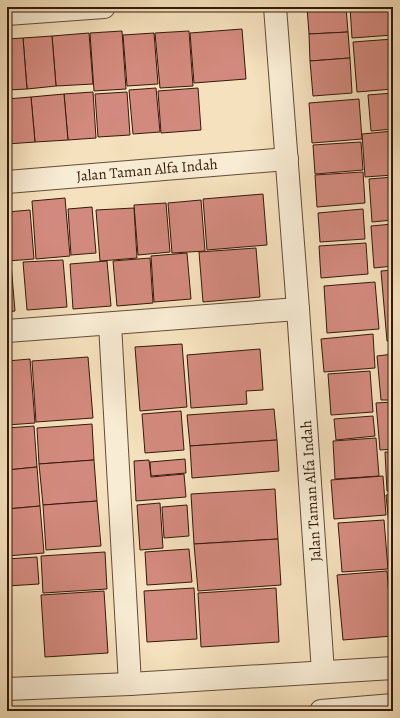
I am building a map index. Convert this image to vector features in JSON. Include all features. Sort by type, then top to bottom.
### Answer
[{"type":"street","points":[[7,14],[104,7]]},
{"type":"street","name":"Jalan Taman Alfa Indah","points":[[275,7],[323,672]]},
{"type":"street","name":"Jalan Taman Alfa Indah","points":[[7,182],[287,159]]},
{"type":"street","points":[[7,331],[298,309]]},
{"type":"street","points":[[110,324],[130,684]]},
{"type":"street","points":[[7,690],[393,668]]},
{"type":"street","points":[[321,711],[393,705]]},
{"type":"building","points":[[307,7],[346,7],[348,32],[309,34]]},
{"type":"building","points":[[350,7],[393,7],[393,35],[352,38]]},
{"type":"building","points":[[242,29],[246,79],[194,83],[190,33]]},
{"type":"building","points":[[122,31],[126,89],[94,91],[90,33]]},
{"type":"building","points":[[189,31],[193,86],[160,88],[155,33]]},
{"type":"building","points":[[348,32],[350,58],[310,61],[309,34]]},
{"type":"building","points":[[89,33],[93,84],[56,86],[52,36]]},
{"type":"building","points":[[154,33],[158,84],[127,86],[123,35]]},
{"type":"building","points":[[52,36],[56,86],[27,89],[23,38]]},
{"type":"building","points":[[23,38],[27,89],[7,90],[7,39]]},
{"type":"building","points":[[393,39],[393,89],[357,92],[353,42]]},
{"type":"building","points":[[350,58],[352,93],[313,96],[310,61]]},
{"type":"building","points":[[156,88],[160,132],[133,134],[129,90]]},
{"type":"building","points":[[198,88],[201,130],[161,133],[158,91]]},
{"type":"building","points":[[93,92],[96,138],[68,140],[64,94]]},
{"type":"building","points":[[127,92],[130,135],[98,137],[95,94]]},
{"type":"building","points":[[393,93],[393,129],[371,131],[368,95]]},
{"type":"building","points":[[64,94],[68,140],[35,142],[31,97]]},
{"type":"building","points":[[31,97],[35,142],[7,144],[7,99]]},
{"type":"building","points":[[359,99],[362,139],[312,143],[309,103]]},
{"type":"building","points":[[393,131],[393,175],[365,177],[362,134]]},
{"type":"building","points":[[361,142],[363,170],[315,174],[313,145]]},
{"type":"building","points":[[363,172],[365,203],[317,207],[315,175]]},
{"type":"building","points":[[393,177],[393,220],[372,222],[369,179]]},
{"type":"building","points":[[263,194],[267,245],[207,250],[203,199]]},
{"type":"building","points":[[65,198],[70,256],[36,259],[32,201]]},
{"type":"building","points":[[201,200],[205,251],[172,253],[168,203]]},
{"type":"building","points":[[166,203],[170,252],[138,255],[134,205]]},
{"type":"building","points":[[92,207],[96,253],[71,255],[68,209]]},
{"type":"building","points":[[134,208],[137,258],[100,261],[96,210]]},
{"type":"building","points":[[363,209],[365,239],[320,242],[318,213]]},
{"type":"building","points":[[30,210],[34,259],[7,261],[7,212]]},
{"type":"building","points":[[393,224],[393,266],[374,268],[371,226]]},
{"type":"building","points":[[366,243],[368,274],[321,278],[319,246]]},
{"type":"building","points":[[256,248],[260,297],[203,302],[199,252]]},
{"type":"building","points":[[187,253],[191,299],[154,302],[151,256]]},
{"type":"building","points":[[150,258],[153,303],[117,306],[113,261]]},
{"type":"building","points":[[63,260],[67,307],[27,310],[23,262]]},
{"type":"building","points":[[107,261],[111,306],[73,309],[70,264]]},
{"type":"building","points":[[7,264],[11,264],[15,311],[7,312]]},
{"type":"building","points":[[393,270],[393,341],[387,341],[381,271]]},
{"type":"building","points":[[375,282],[379,329],[327,333],[324,286]]},
{"type":"building","points":[[373,334],[375,368],[324,372],[321,339]]},
{"type":"building","points":[[182,344],[187,407],[140,411],[135,347]]},
{"type":"building","points":[[260,349],[263,390],[246,391],[247,404],[191,408],[187,355]]},
{"type":"building","points":[[393,354],[393,400],[381,400],[377,356]]},
{"type":"building","points":[[88,357],[93,418],[36,422],[32,361]]},
{"type":"building","points":[[30,359],[35,423],[7,425],[7,361]]},
{"type":"building","points":[[370,371],[373,412],[331,415],[328,374]]},
{"type":"building","points":[[393,402],[393,449],[380,450],[376,403]]},
{"type":"building","points":[[274,409],[277,440],[190,446],[187,415]]},
{"type":"building","points":[[181,411],[184,450],[145,453],[142,414]]},
{"type":"building","points":[[373,416],[375,436],[336,440],[334,419]]},
{"type":"building","points":[[92,424],[94,460],[39,464],[37,428]]},
{"type":"building","points":[[34,426],[37,467],[7,470],[7,428]]},
{"type":"building","points":[[376,438],[379,476],[335,479],[333,441]]},
{"type":"building","points":[[277,440],[279,471],[192,478],[190,446]]},
{"type":"building","points":[[385,452],[393,452],[393,491],[387,491]]},
{"type":"building","points":[[185,459],[186,473],[151,476],[150,462]]},
{"type":"building","points":[[94,460],[97,501],[43,505],[39,464]]},
{"type":"building","points":[[149,460],[151,477],[184,474],[186,497],[136,501],[134,461]]},
{"type":"building","points":[[37,467],[40,506],[7,509],[7,470]]},
{"type":"building","points":[[383,476],[386,515],[334,519],[331,480]]},
{"type":"building","points":[[275,489],[278,539],[194,544],[191,494]]},
{"type":"building","points":[[393,494],[393,535],[390,535],[386,495]]},
{"type":"building","points":[[97,501],[101,546],[46,550],[43,505]]},
{"type":"building","points":[[160,503],[163,548],[140,550],[137,505]]},
{"type":"building","points":[[187,505],[189,536],[164,538],[162,507]]},
{"type":"building","points":[[40,506],[44,553],[7,556],[7,509]]},
{"type":"building","points":[[384,520],[388,569],[342,572],[338,523]]},
{"type":"building","points":[[390,535],[393,535],[393,579]]},
{"type":"building","points":[[278,539],[281,585],[198,591],[194,544]]},
{"type":"building","points":[[189,549],[192,582],[147,585],[145,552]]},
{"type":"building","points":[[105,552],[107,589],[43,593],[41,556]]},
{"type":"building","points":[[37,557],[39,584],[7,586],[7,559]]},
{"type":"building","points":[[387,571],[392,636],[343,640],[337,575]]},
{"type":"building","points":[[194,588],[197,639],[147,642],[144,591]]},
{"type":"building","points":[[276,588],[279,642],[201,647],[198,593]]},
{"type":"building","points":[[104,591],[108,653],[45,657],[41,595]]}]
